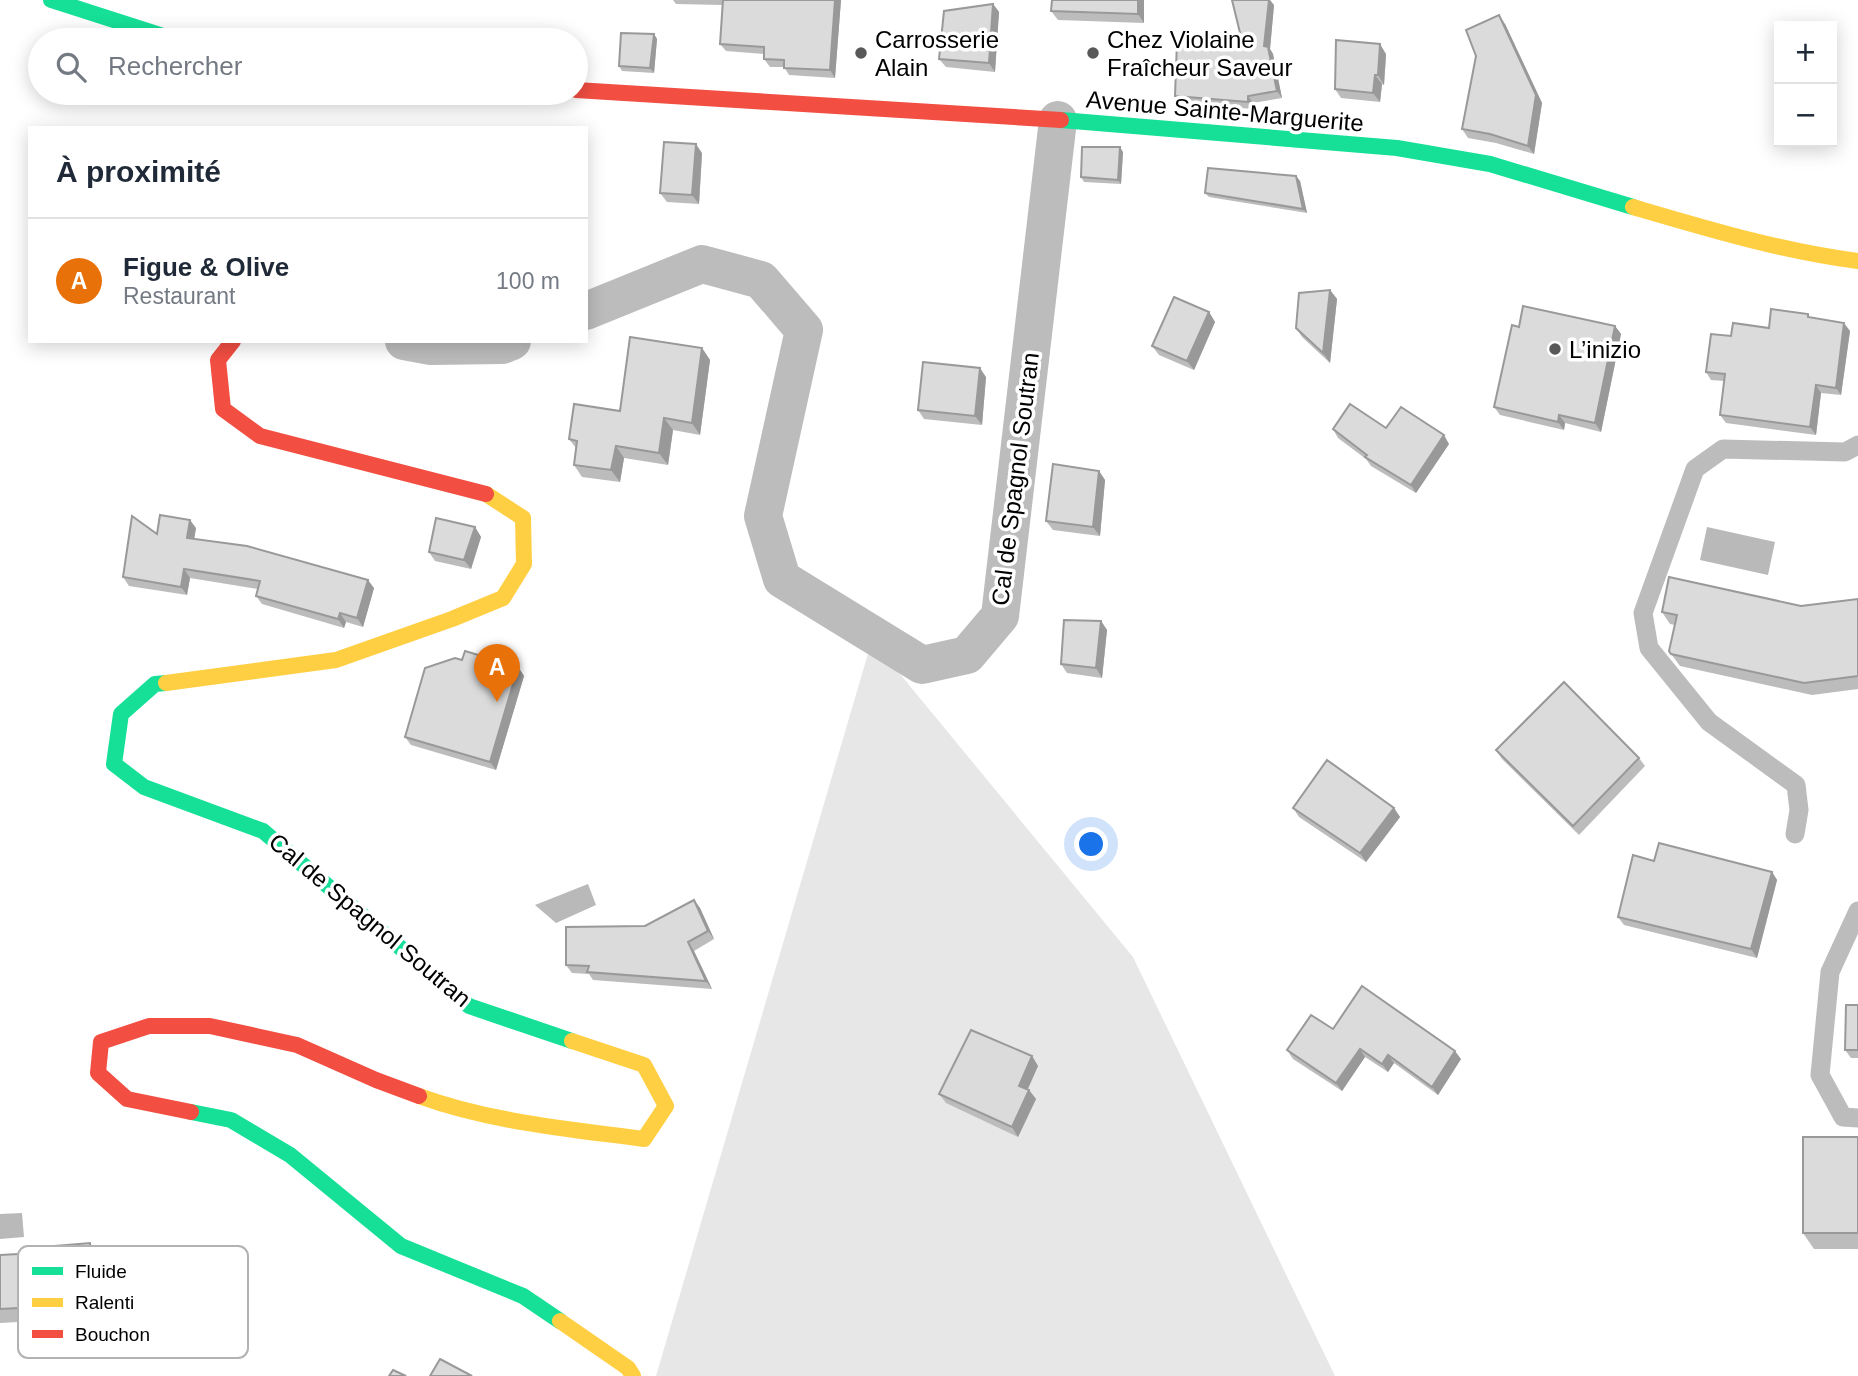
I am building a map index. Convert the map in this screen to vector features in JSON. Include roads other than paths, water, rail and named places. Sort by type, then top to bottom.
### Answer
[{"type":"street","points":[[51,0],[138,28]]},
{"type":"street","name":"Avenue Sainte-Marguerite","points":[[588,91],[1058,120],[1397,148],[1490,164],[1727,235],[1819,256],[1858,261]]},
{"type":"street","name":"Cal de Spagnol Soutran","points":[[588,310],[702,264],[761,280],[804,330],[763,516],[782,579],[922,665],[967,655],[1000,616],[1058,120]]},
{"type":"street","name":"Cal de Spagnol Soutran","points":[[231,343],[218,360],[223,409],[260,436],[484,493],[523,518],[524,564],[503,598],[336,660],[155,684],[121,714],[114,764],[144,787],[263,831],[469,1006],[644,1065],[666,1106],[643,1139],[548,1126],[447,1106],[376,1080],[297,1045],[210,1026],[149,1026],[101,1042],[98,1073],[127,1099],[231,1120],[289,1155],[401,1246],[523,1296],[628,1368],[633,1376]]},
{"type":"street","points":[[415,343],[432,346],[507,343]]},
{"type":"lane","points":[[1795,834],[1800,810],[1796,785],[1709,722],[1649,648],[1643,613],[1695,469],[1723,449],[1845,452],[1858,445]]},
{"type":"lane","points":[[1858,911],[1830,972],[1820,1075],[1843,1117],[1858,1118]]},
{"type":"place","name":"Carrosserie Alain","points":[[861,53]]},
{"type":"place","name":"Chez Violaine Fraîcheur Saveur","points":[[1093,53]]},
{"type":"place","name":"L’inizio","points":[[1555,349]]},
{"type":"place","name":"Figue & Olive","points":[[497,702]]}]
